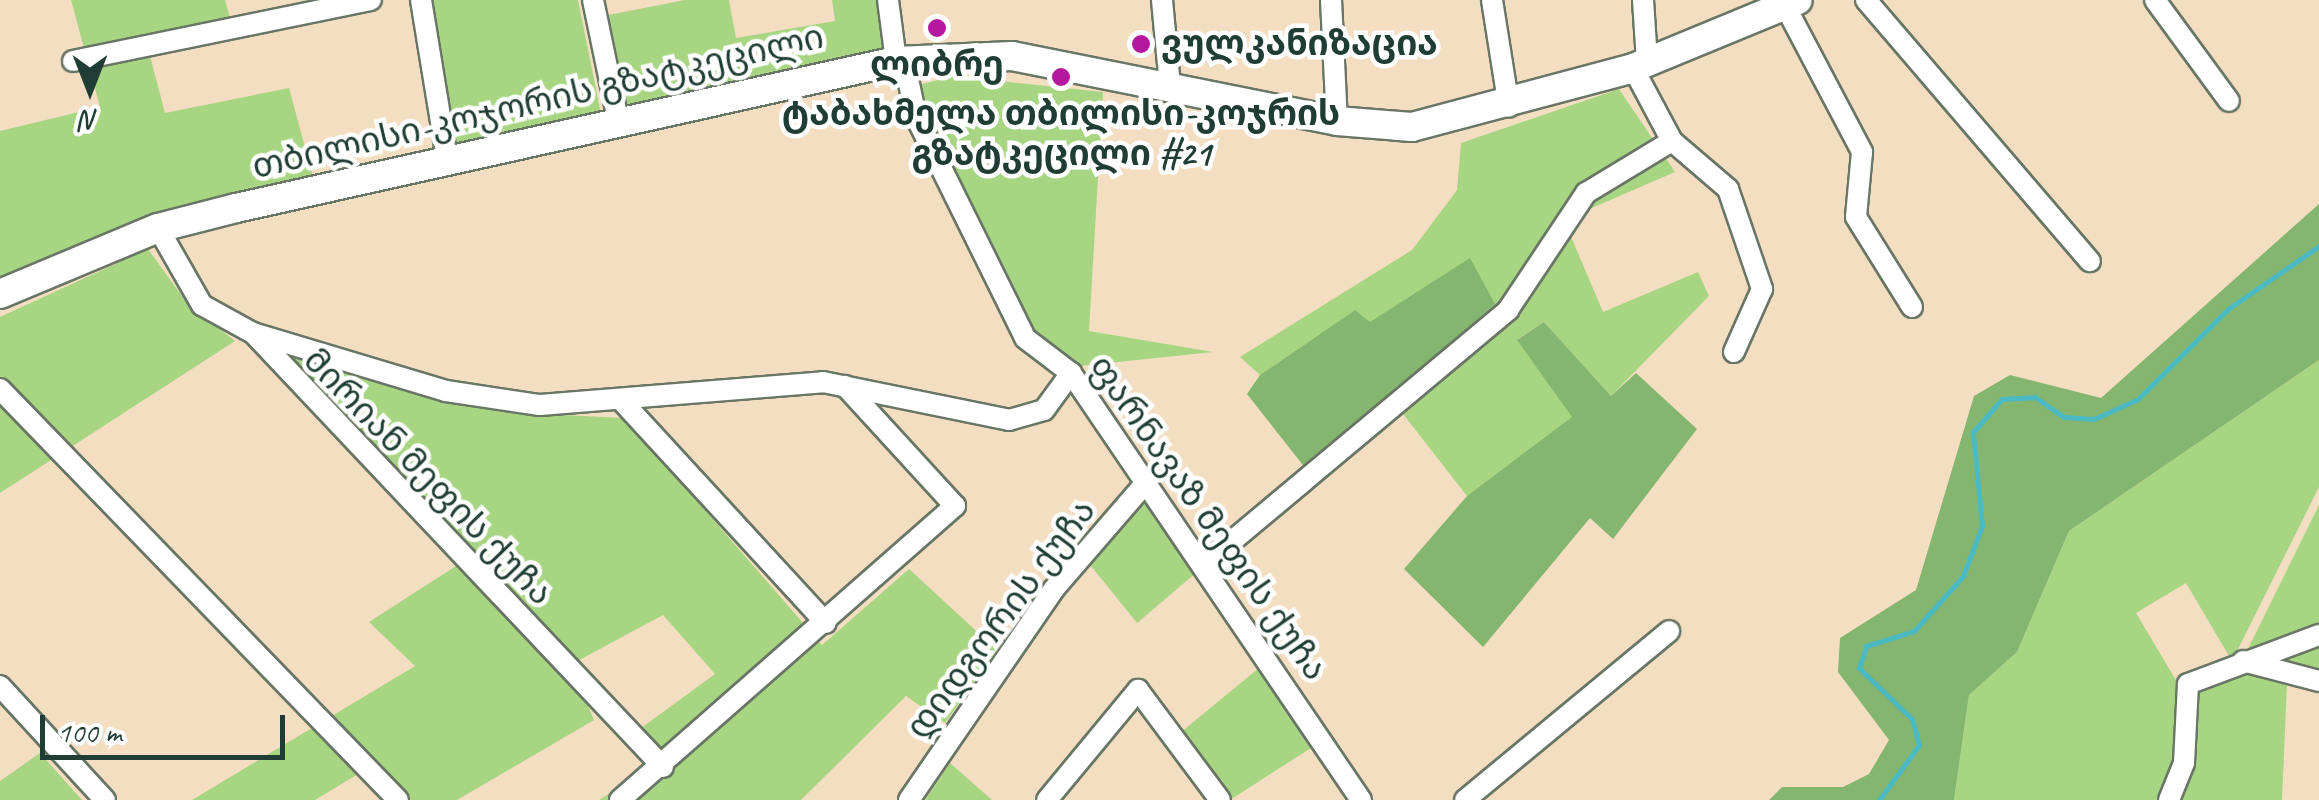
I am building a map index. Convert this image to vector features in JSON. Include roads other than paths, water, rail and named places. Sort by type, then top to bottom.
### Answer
[{"type":"main road","name":"თბილისი-კოჯორის გზატკეცილი","points":[[0,294],[158,228],[618,120],[900,60],[1012,56],[1337,121],[1412,127],[1509,108],[1640,65],[1788,2]]},
{"type":"street","points":[[72,61],[370,0]]},
{"type":"street","points":[[421,0],[447,159]]},
{"type":"street","points":[[593,0],[618,120]]},
{"type":"street","name":"ფარნავაზ მეფის ქუჩა","points":[[888,0],[900,60],[923,133],[1025,338],[1071,373],[1208,562],[1362,800]]},
{"type":"street","points":[[1162,0],[1170,86]]},
{"type":"street","points":[[1331,0],[1337,121]]},
{"type":"street","points":[[1492,0],[1509,108]]},
{"type":"street","points":[[1643,0],[1640,65],[1672,141],[1728,189],[1762,289],[1734,352]]},
{"type":"street","points":[[1866,0],[2090,261]]},
{"type":"street","points":[[2155,0],[2230,100]]},
{"type":"street","points":[[1788,2],[1862,152],[1856,217],[1912,307]]},
{"type":"street","points":[[1208,562],[1508,310],[1586,192],[1672,141]]},
{"type":"street","name":"მირიან მეფის ქუჩა","points":[[158,228],[202,305],[253,333],[663,768]]},
{"type":"street","points":[[253,333],[446,390],[540,404],[844,386],[1009,420],[1044,410],[1071,373]]},
{"type":"street","points":[[620,800],[663,768],[955,506],[844,386]]},
{"type":"street","points":[[0,388],[398,800]]},
{"type":"street","points":[[620,399],[826,623]]},
{"type":"street","name":"დიდგორის ქუჩა","points":[[909,800],[1054,590],[1148,480]]},
{"type":"street","points":[[1465,800],[1669,632]]},
{"type":"street","points":[[2168,800],[2184,763],[2186,688],[2241,661],[2319,635]]},
{"type":"street","points":[[2241,661],[2319,682]]},
{"type":"street","points":[[0,686],[105,800]]},
{"type":"street","points":[[1047,800],[1138,690],[1220,800]]},
{"type":"waterway","points":[[1879,800],[1919,745],[1912,719],[1859,668],[1866,646],[1914,631],[1963,576],[1982,526],[1973,432],[2002,399],[2035,397],[2064,417],[2094,419],[2138,399],[2228,309],[2319,246]]},
{"type":"place","name":"ლიბრე","points":[[937,28]]},
{"type":"place","name":"ვულკანიზაცია","points":[[1141,44]]},
{"type":"place","name":"ტაბახმელა თბილისი-კოჯრის გზატკეცილი #21","points":[[1061,77]]}]
